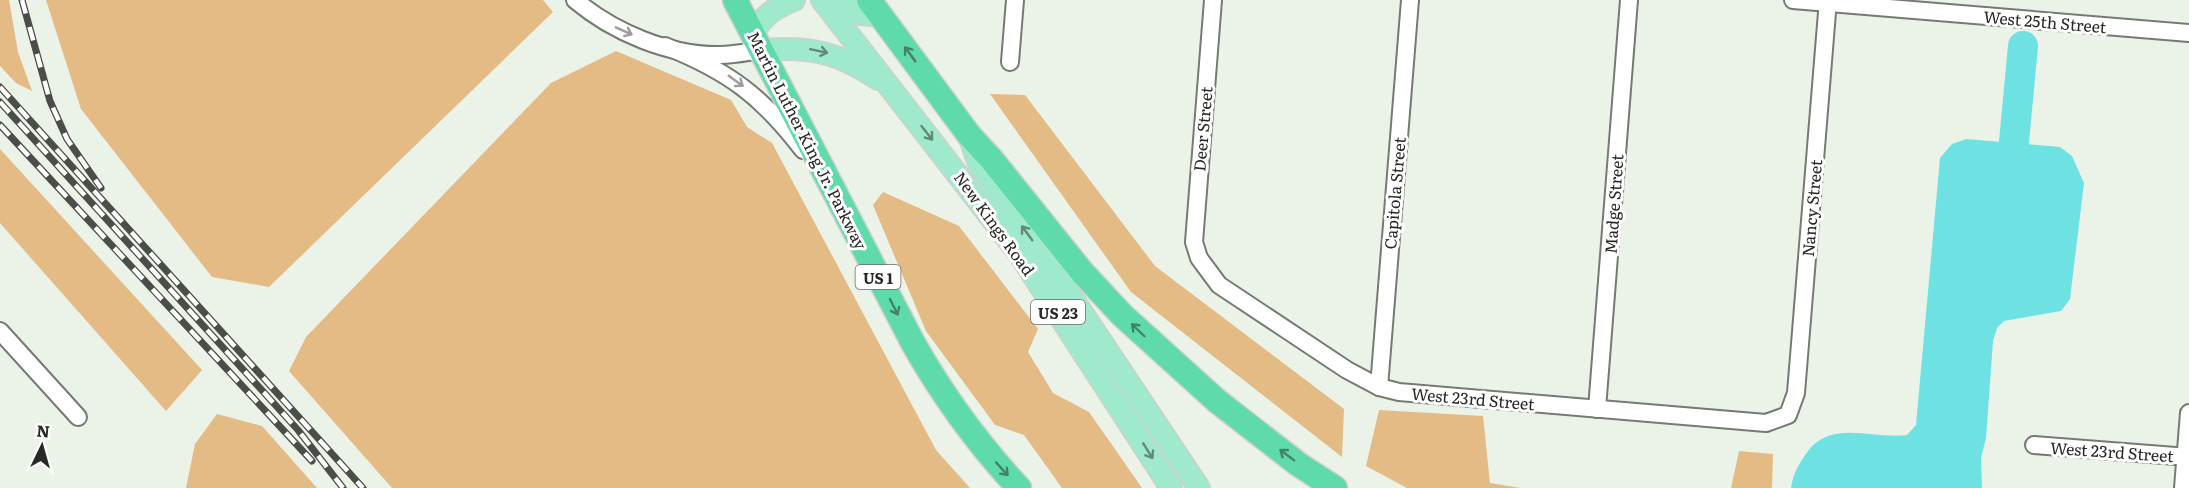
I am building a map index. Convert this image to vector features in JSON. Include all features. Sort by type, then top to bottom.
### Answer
[{"type":"highway","name":"Martin Luther King Jr. Parkway","points":[[735,0],[912,343],[943,396],[972,434],[1019,488]]},
{"type":"highway","name":"New Kings Road","points":[[879,5],[969,135]]},
{"type":"highway","points":[[969,135],[993,160],[1082,272],[1145,337],[1258,434],[1335,488]]},
{"type":"main road","points":[[794,0],[768,14],[757,42],[817,50],[838,56],[891,88]]},
{"type":"main road","name":"New Kings Road","points":[[822,0],[1020,255],[1134,408],[1198,488]]},
{"type":"main road","points":[[830,0],[861,14],[879,5]]},
{"type":"main road","name":"New Kings Road","points":[[969,135],[978,162],[1134,408],[1172,488]]},
{"type":"street","points":[[575,0],[596,18],[705,62],[735,79],[789,132],[832,187]]},
{"type":"street","points":[[1010,62],[1015,0]]},
{"type":"street","name":"Deer Street","points":[[1199,258],[1194,242],[1194,225],[1213,0]]},
{"type":"street","name":"Capitola Street","points":[[1379,387],[1410,0]]},
{"type":"street","name":"Madge Street","points":[[1598,409],[1629,0]]},
{"type":"street","name":"West 25th Street","points":[[1793,0],[2189,33]]},
{"type":"street","name":"Nancy Street","points":[[1788,415],[1796,393],[1828,2]]},
{"type":"street","points":[[665,46],[694,54],[721,55],[757,42]]},
{"type":"street","name":"West 23rd Street","points":[[1199,258],[1219,285],[1347,370],[1379,387],[1399,392],[1766,423],[1788,415]]},
{"type":"street","points":[[0,332],[78,417]]},
{"type":"street","points":[[2183,488],[2189,413]]},
{"type":"street","name":"West 23rd Street","points":[[2034,445],[2187,457]]},
{"type":"shaded area","points":[[0,0],[9,0],[18,52],[32,91],[16,83],[0,66]]},
{"type":"shaded area","points":[[46,0],[543,0],[553,12],[269,287],[212,277],[81,109]]},
{"type":"shaded area","points":[[616,51],[731,100],[747,127],[772,143],[936,450],[970,488],[392,488],[289,371],[306,337],[551,83]]},
{"type":"shaded area","points":[[990,94],[1025,95],[1155,266],[1344,409],[1342,457],[1131,292]]},
{"type":"shaded area","points":[[0,149],[202,370],[166,411],[0,223]]},
{"type":"shaded area","points":[[883,192],[959,226],[1038,329],[1028,352],[1053,393],[1089,412],[1142,488],[1062,488],[1024,435],[995,425],[926,331],[873,205]]},
{"type":"shaded area","points":[[1379,410],[1483,416],[1490,483],[1521,488],[1407,488],[1366,466]]},
{"type":"shaded area","points":[[217,414],[262,426],[317,488],[186,488],[195,444]]},
{"type":"shaded area","points":[[1739,451],[1773,454],[1772,488],[1731,488]]},
{"type":"water","points":[[1966,139],[2060,147],[2072,156],[2084,183],[2070,299],[2061,311],[2004,321],[1997,328],[1993,341],[1986,438],[1981,458],[1982,488],[1791,488],[1803,458],[1816,443],[1827,437],[1839,433],[1907,435],[1916,425],[1940,158],[1952,144]]},
{"type":"waterway","points":[[2014,142],[2023,46]]},
{"type":"railway","points":[[22,0],[50,101],[67,139],[101,188]]},
{"type":"railway","points":[[0,87],[363,488]]},
{"type":"railway","points":[[0,102],[298,430],[343,488]]},
{"type":"railway","points":[[0,125],[312,461]]}]
